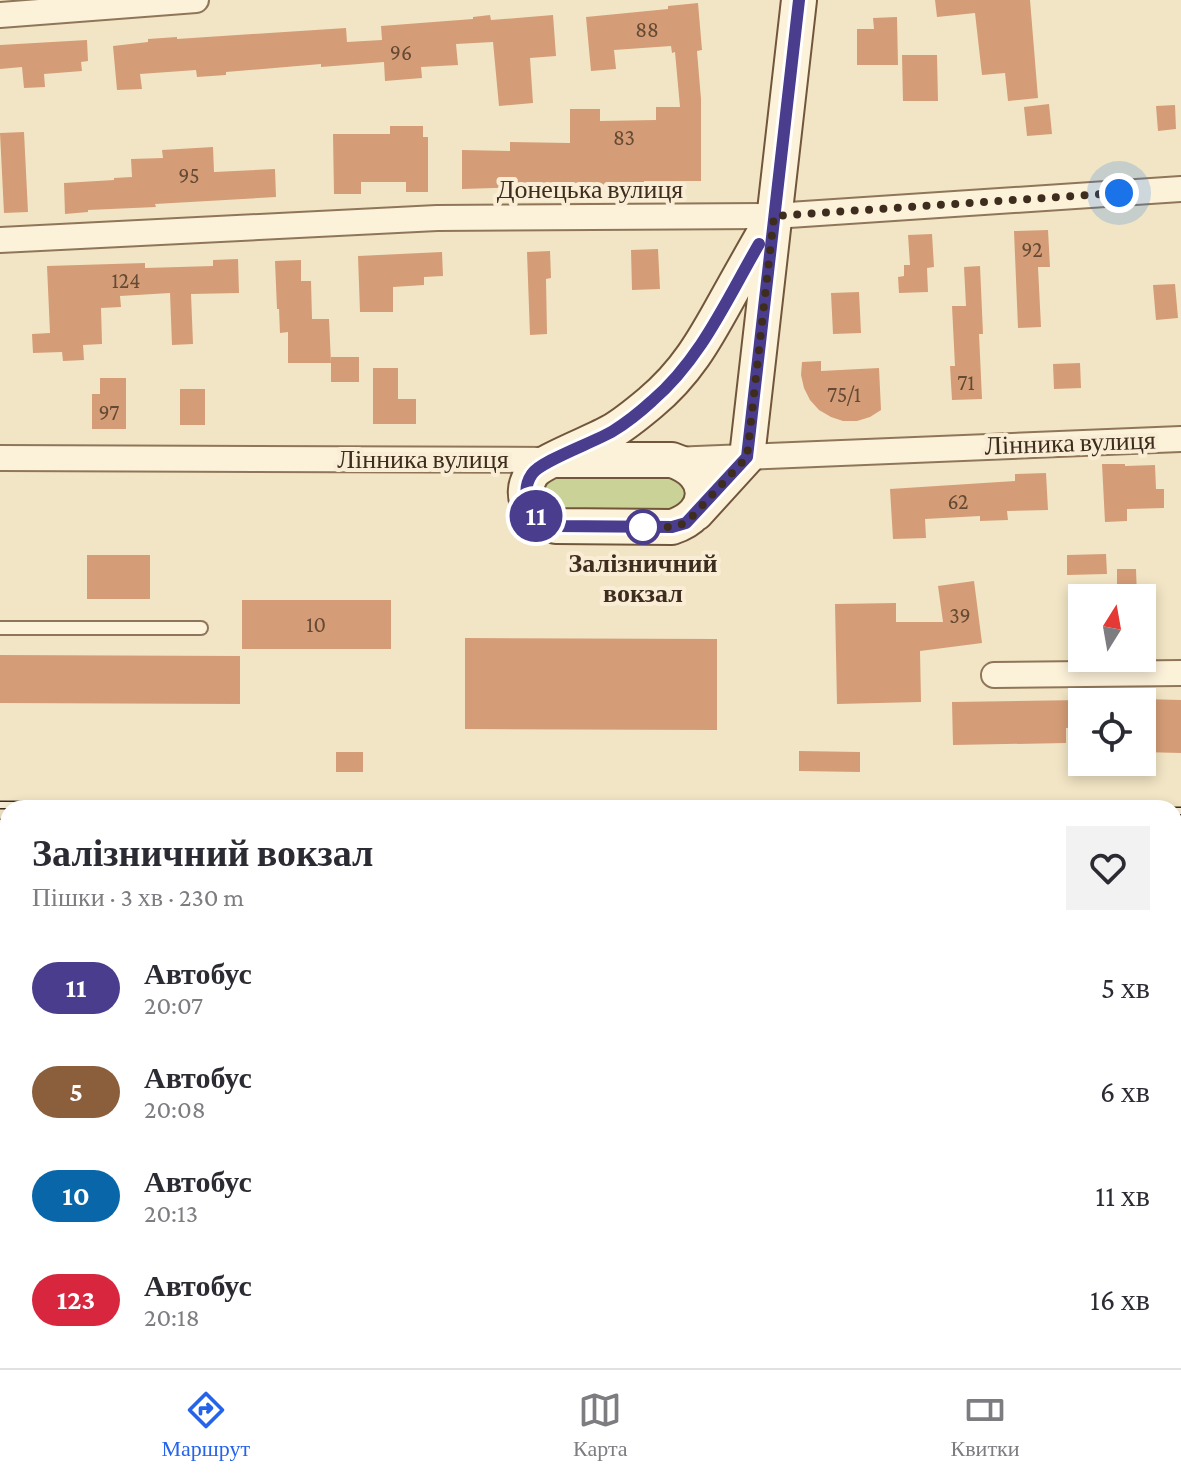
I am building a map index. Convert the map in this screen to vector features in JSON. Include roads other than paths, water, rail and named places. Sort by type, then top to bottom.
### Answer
[{"type":"street","points":[[7,10],[196,0]]},
{"type":"street","points":[[774,216],[696,355],[675,380],[613,431],[536,469],[528,503],[534,514],[544,522],[556,526],[672,527],[686,523],[747,457],[799,0]]},
{"type":"street","name":"Донецька вулиця","points":[[0,240],[437,218],[774,216],[1181,189]]},
{"type":"street","name":"Лінника вулиця","points":[[0,458],[536,469],[672,460],[1181,439]]},
{"type":"street","points":[[672,460],[686,464],[696,473],[702,486],[702,500],[696,513]]},
{"type":"street","points":[[994,675],[1181,673]]},
{"type":"lane","points":[[0,628],[201,628]]},
{"type":"place","name":"Залізничний вокзал","points":[[643,527]]}]
